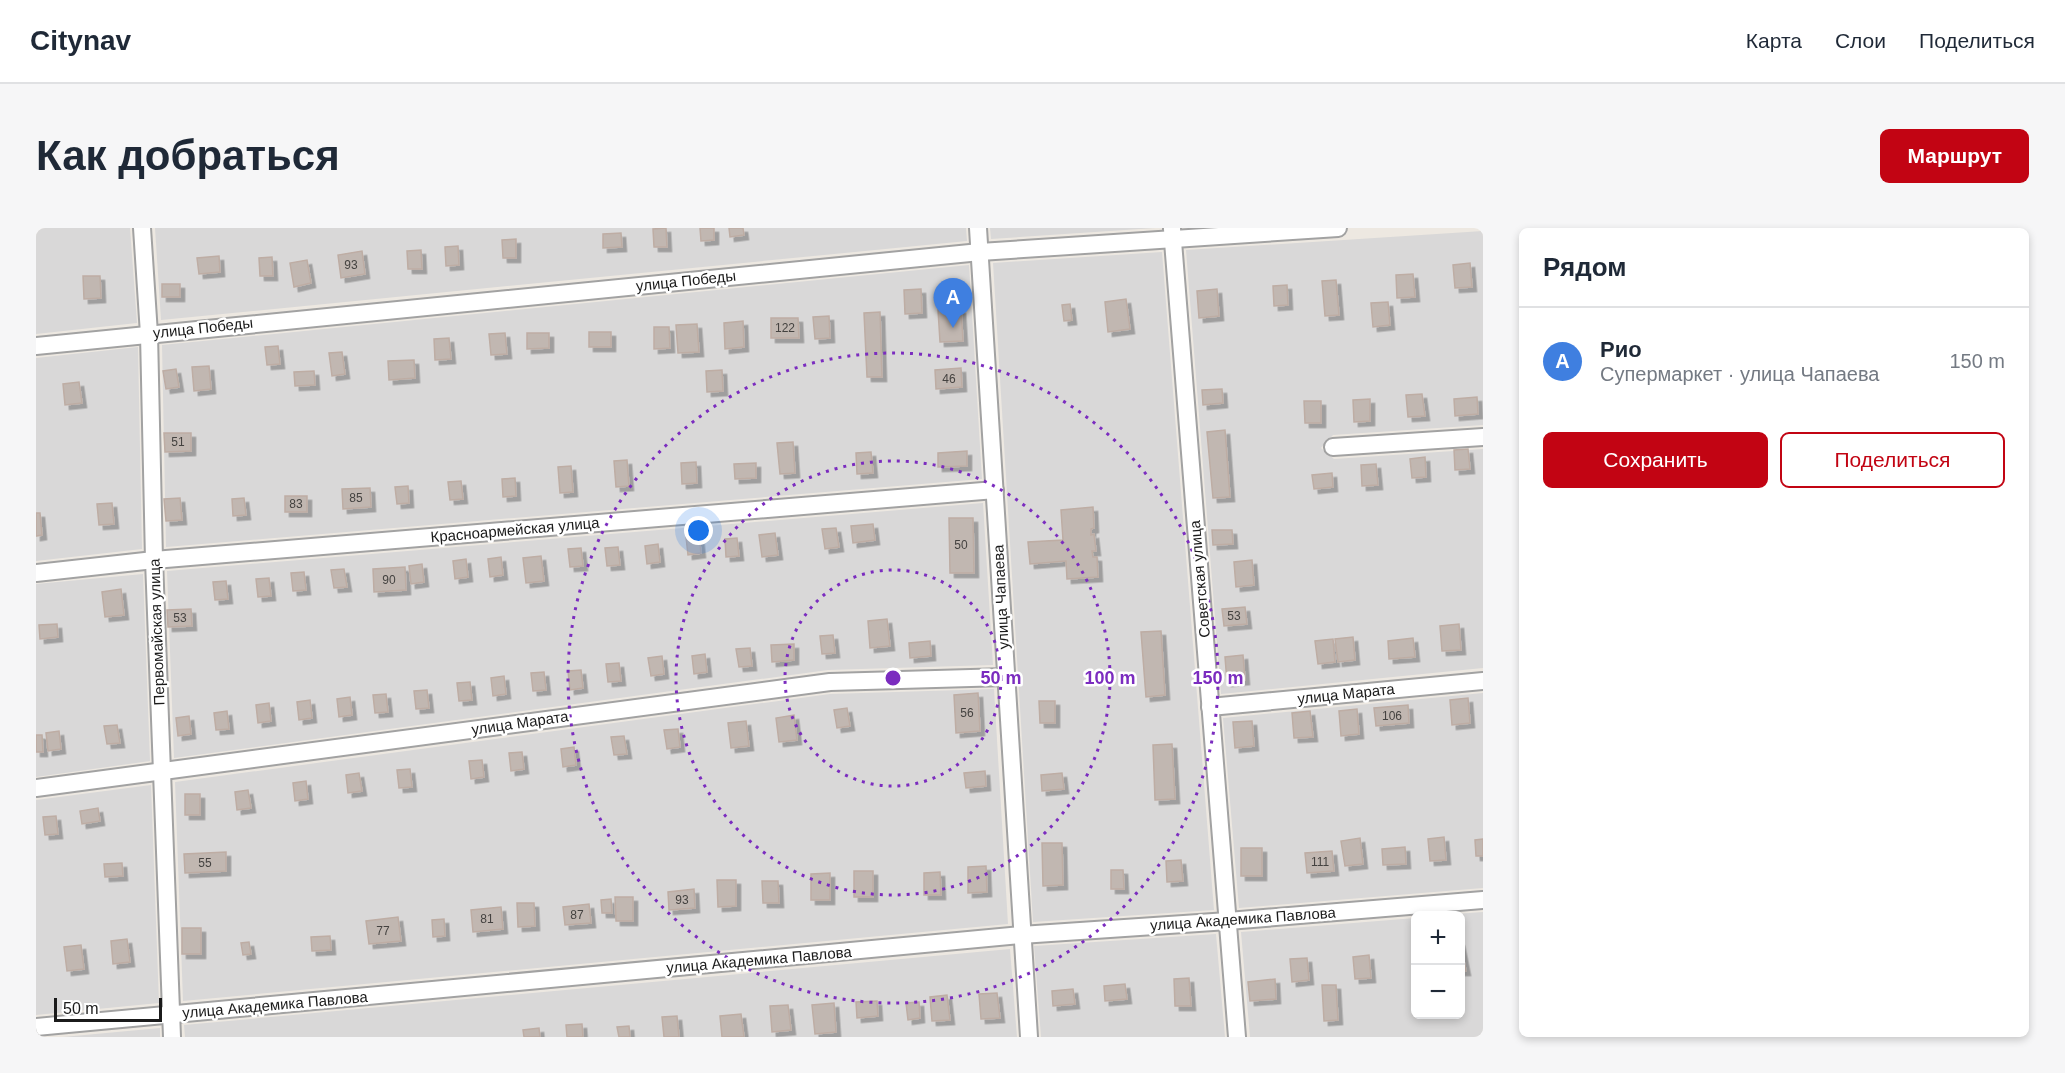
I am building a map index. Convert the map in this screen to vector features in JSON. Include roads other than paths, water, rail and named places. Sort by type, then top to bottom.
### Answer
[{"type":"street","name":"Первомайская улица","points":[[142,228],[149,334],[154,560],[172,1037]]},
{"type":"street","name":"улица Чапаева","points":[[978,228],[1029,1037]]},
{"type":"street","name":"улица Победы","points":[[36,346],[1172,233],[1338,228]]},
{"type":"street","name":"Советская улица","points":[[1172,233],[1237,1037]]},
{"type":"street","points":[[1333,447],[1483,437]]},
{"type":"street","name":"Красноармейская улица","points":[[36,573],[154,560],[995,490]]},
{"type":"street","name":"улица Марата","points":[[36,788],[830,682],[1006,677]]},
{"type":"street","name":"улица Марата","points":[[1210,707],[1483,681]]},
{"type":"street","name":"улица Академика Павлова","points":[[36,1027],[1021,935],[1483,900]]},
{"type":"place","name":"Рио","points":[[953,328]]}]
